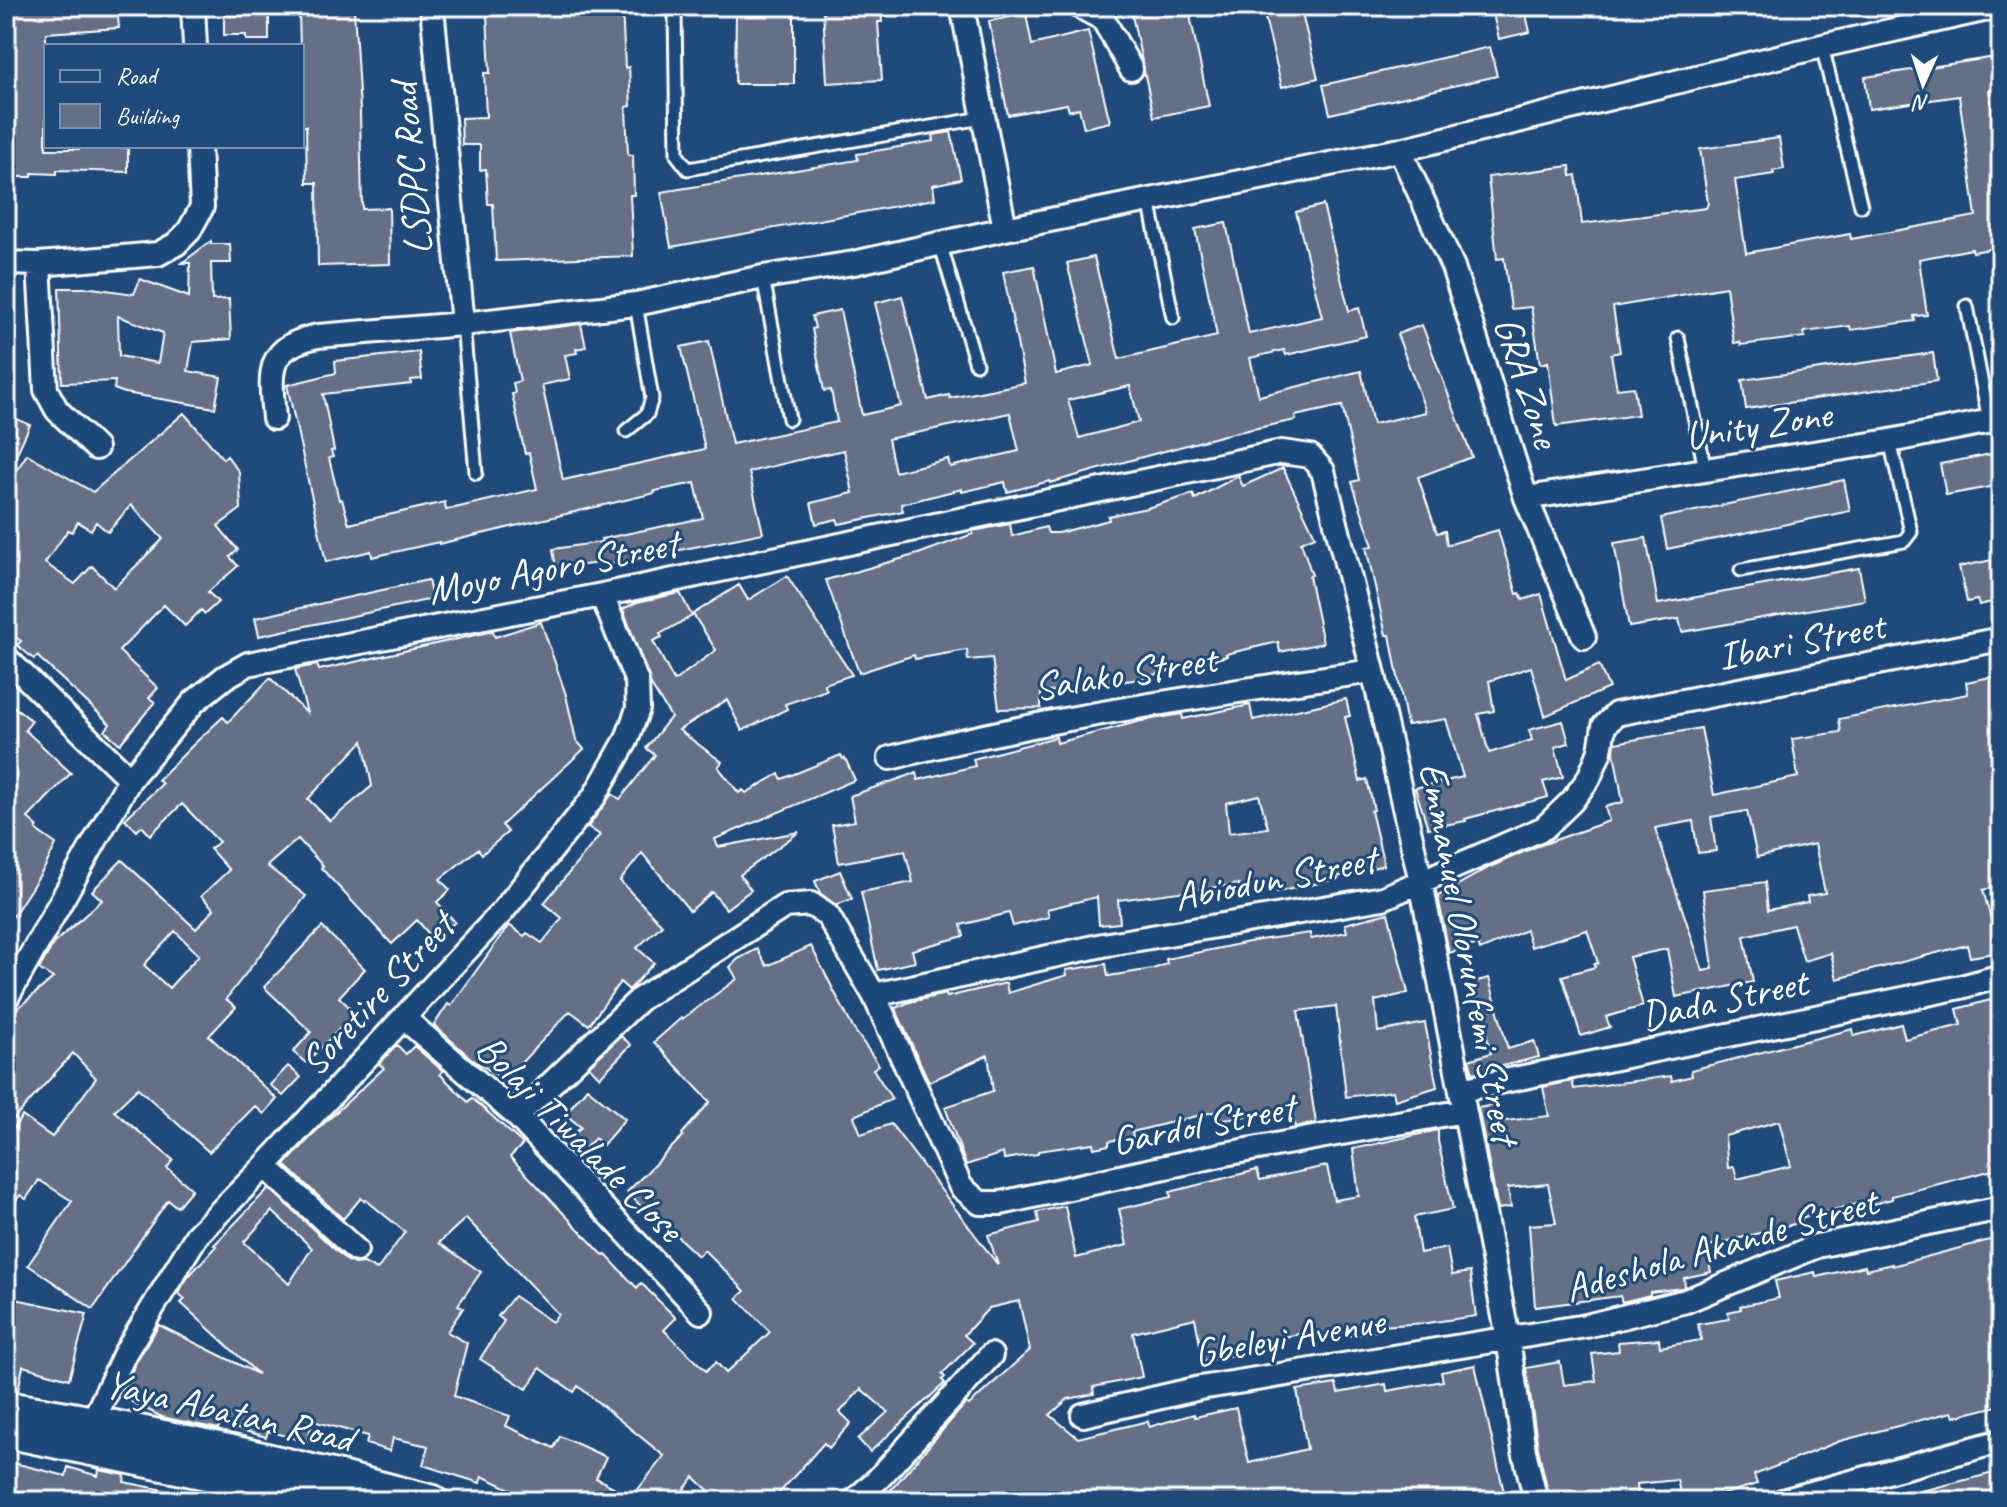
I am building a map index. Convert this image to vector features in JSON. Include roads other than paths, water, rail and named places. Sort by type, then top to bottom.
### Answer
[{"type":"main road","name":"Yaya Abatan Road","points":[[6,1407],[93,1421],[433,1501]]},
{"type":"main road","name":"Yaya Abatan Road","points":[[6,1432],[218,1490],[335,1501]]},
{"type":"street","points":[[193,6],[195,44]]},
{"type":"street","points":[[962,6],[1005,229]]},
{"type":"street","points":[[1079,6],[1103,19],[1131,69]]},
{"type":"street","points":[[274,418],[270,378],[273,362],[282,350],[297,340],[636,304],[763,277],[854,263],[1005,229],[1400,150],[1822,46],[2001,6]]},
{"type":"street","name":"LSDPC Road","points":[[432,7],[463,324]]},
{"type":"street","points":[[6,263],[39,264],[158,254],[176,244],[189,231],[202,207],[199,148]]},
{"type":"street","name":"GRA Zone","points":[[1400,150],[1453,267],[1526,498],[1584,637]]},
{"type":"street","points":[[39,264],[46,390],[57,410],[96,448]]},
{"type":"street","name":"Unity Zone","points":[[1526,498],[1890,441],[1995,420]]},
{"type":"street","name":"Moyo Agoro Street","points":[[6,999],[130,779],[194,702],[225,677],[248,664],[602,595],[1282,452]]},
{"type":"street","name":"Emmanuel Olorunfemi Street","points":[[1282,452],[1310,456],[1323,471],[1373,671],[1421,882],[1508,1338],[1524,1451],[1536,1501]]},
{"type":"street","name":"Soretire Street","points":[[93,1421],[125,1353],[197,1235],[405,1019],[503,911],[594,797],[626,741],[638,709],[637,682],[602,595]]},
{"type":"street","name":"Ibari Street","points":[[1616,714],[2001,639]]},
{"type":"street","points":[[6,658],[130,779]]},
{"type":"street","name":"Salako Street","points":[[890,758],[984,734],[1102,711],[1373,671]]},
{"type":"street","name":"Abiodun Street","points":[[874,995],[1103,945],[1383,898],[1544,828],[1572,801],[1589,778],[1600,751],[1604,726],[1616,714]]},
{"type":"street","points":[[517,1116],[640,999],[785,906],[811,904],[828,916],[874,995]]},
{"type":"street","name":"Dada Street","points":[[1463,1100],[2001,976]]},
{"type":"street","name":"Gardol Street","points":[[874,995],[961,1187],[980,1203],[1001,1203],[1463,1100]]},
{"type":"street","name":"Bolaji Tiwalade Close","points":[[405,1019],[517,1116],[701,1312]]},
{"type":"street","points":[[265,1166],[356,1250]]},
{"type":"street","name":"Adeshola Akande Street","points":[[1508,1338],[1586,1326],[1686,1301],[1817,1246],[2001,1208]]},
{"type":"street","name":"Gbeleyi Avenue","points":[[1083,1415],[1200,1388],[1508,1338]]},
{"type":"street","points":[[854,1501],[879,1478],[991,1355]]},
{"type":"street","points":[[1782,1501],[2001,1441]]},
{"type":"lane","points":[[675,11],[677,155],[688,169],[982,118]]},
{"type":"lane","points":[[1822,46],[1861,206]]},
{"type":"lane","points":[[1149,200],[1173,318]]},
{"type":"lane","points":[[940,243],[976,364]]},
{"type":"lane","points":[[763,277],[789,419]]},
{"type":"lane","points":[[626,431],[647,414],[652,398],[636,304]]},
{"type":"lane","points":[[1967,306],[1995,420]]},
{"type":"lane","points":[[463,324],[476,473]]},
{"type":"lane","points":[[1678,338],[1705,469]]},
{"type":"lane","points":[[1741,570],[1908,538],[1911,532],[1890,441]]}]
